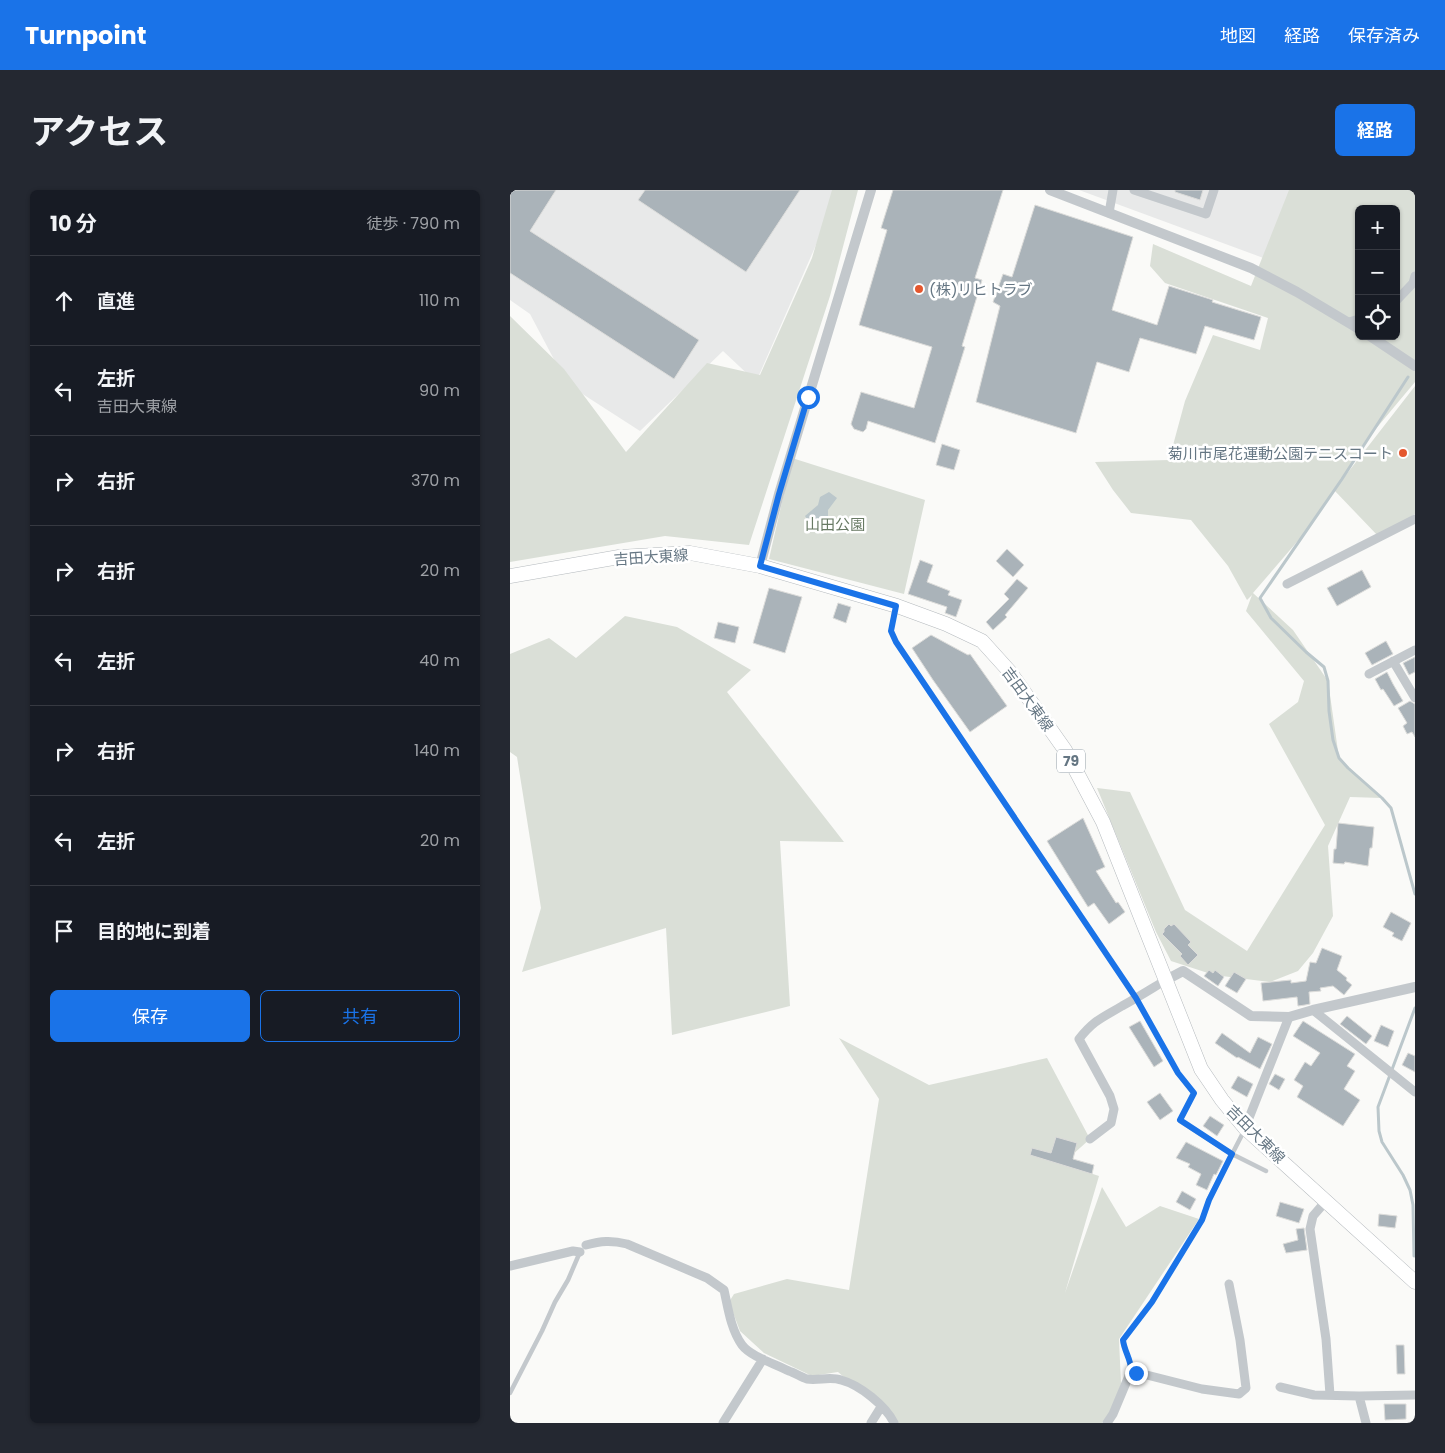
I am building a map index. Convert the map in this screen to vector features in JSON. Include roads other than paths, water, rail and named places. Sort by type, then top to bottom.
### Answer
[{"type":"main road","name":"吉田大東線","points":[[510,576],[620,557],[690,553],[760,566],[896,606],[946,624],[982,641],[1015,680],[1065,750],[1102,822],[1201,1069],[1222,1100],[1245,1128],[1415,1282]]},
{"type":"street","points":[[760,566],[779,494],[871,190]]},
{"type":"street","points":[[1050,190],[1250,268],[1354,320]]},
{"type":"street","points":[[1109,213],[1113,190]]},
{"type":"street","points":[[1134,190],[1206,214],[1214,190]]},
{"type":"street","points":[[1400,297],[1413,283],[1415,276]]},
{"type":"street","points":[[1376,340],[1415,366]]},
{"type":"street","points":[[1288,584],[1415,519]]},
{"type":"street","points":[[1369,674],[1415,650]]},
{"type":"street","points":[[1394,661],[1415,698]]},
{"type":"street","points":[[1090,1139],[1112,1123],[1114,1109],[1110,1096],[1079,1039],[1089,1026],[1099,1018],[1183,971],[1251,1016],[1289,1017],[1414,988]]},
{"type":"street","points":[[1313,1010],[1415,1092]]},
{"type":"street","points":[[1245,1128],[1289,1017]]},
{"type":"street","points":[[1326,1201],[1313,1216],[1310,1228],[1326,1339],[1330,1395]]},
{"type":"street","points":[[510,1266],[573,1252],[614,1240],[627,1244],[707,1278],[724,1290],[732,1320],[743,1347],[763,1359],[808,1379],[840,1379],[861,1389],[881,1407],[894,1423]]},
{"type":"street","points":[[1107,1423],[1113,1414],[1131,1371],[1202,1389],[1239,1394],[1246,1388],[1240,1340],[1229,1284]]},
{"type":"street","points":[[724,1423],[763,1359]]},
{"type":"street","points":[[1280,1387],[1314,1395],[1414,1395]]},
{"type":"street","points":[[1359,1396],[1366,1423]]},
{"type":"street","points":[[871,1423],[881,1407]]},
{"type":"lane","points":[[896,606],[891,631],[896,642],[1136,998],[1178,1073],[1194,1093],[1180,1120],[1232,1154],[1266,1171]]},
{"type":"lane","points":[[1131,1371],[1132,1365],[1124,1348],[1123,1340],[1152,1302],[1202,1220],[1209,1200],[1245,1128]]},
{"type":"lane","points":[[510,1393],[583,1249]]},
{"type":"waterway","points":[[1408,377],[1342,479],[1260,598],[1271,618],[1324,667],[1328,681],[1329,711],[1333,740],[1339,758],[1391,808],[1415,894]]},
{"type":"waterway","points":[[1414,1256],[1413,1205],[1410,1190],[1403,1175],[1382,1142],[1379,1131],[1378,1107],[1415,1008]]},
{"type":"place","name":"(株)リヒトラブ","points":[[919,289]]},
{"type":"place","name":"菊川市尾花運動公園テニスコート","points":[[1403,453]]},
{"type":"park label","name":"山田公園","points":[[835,524]]}]
